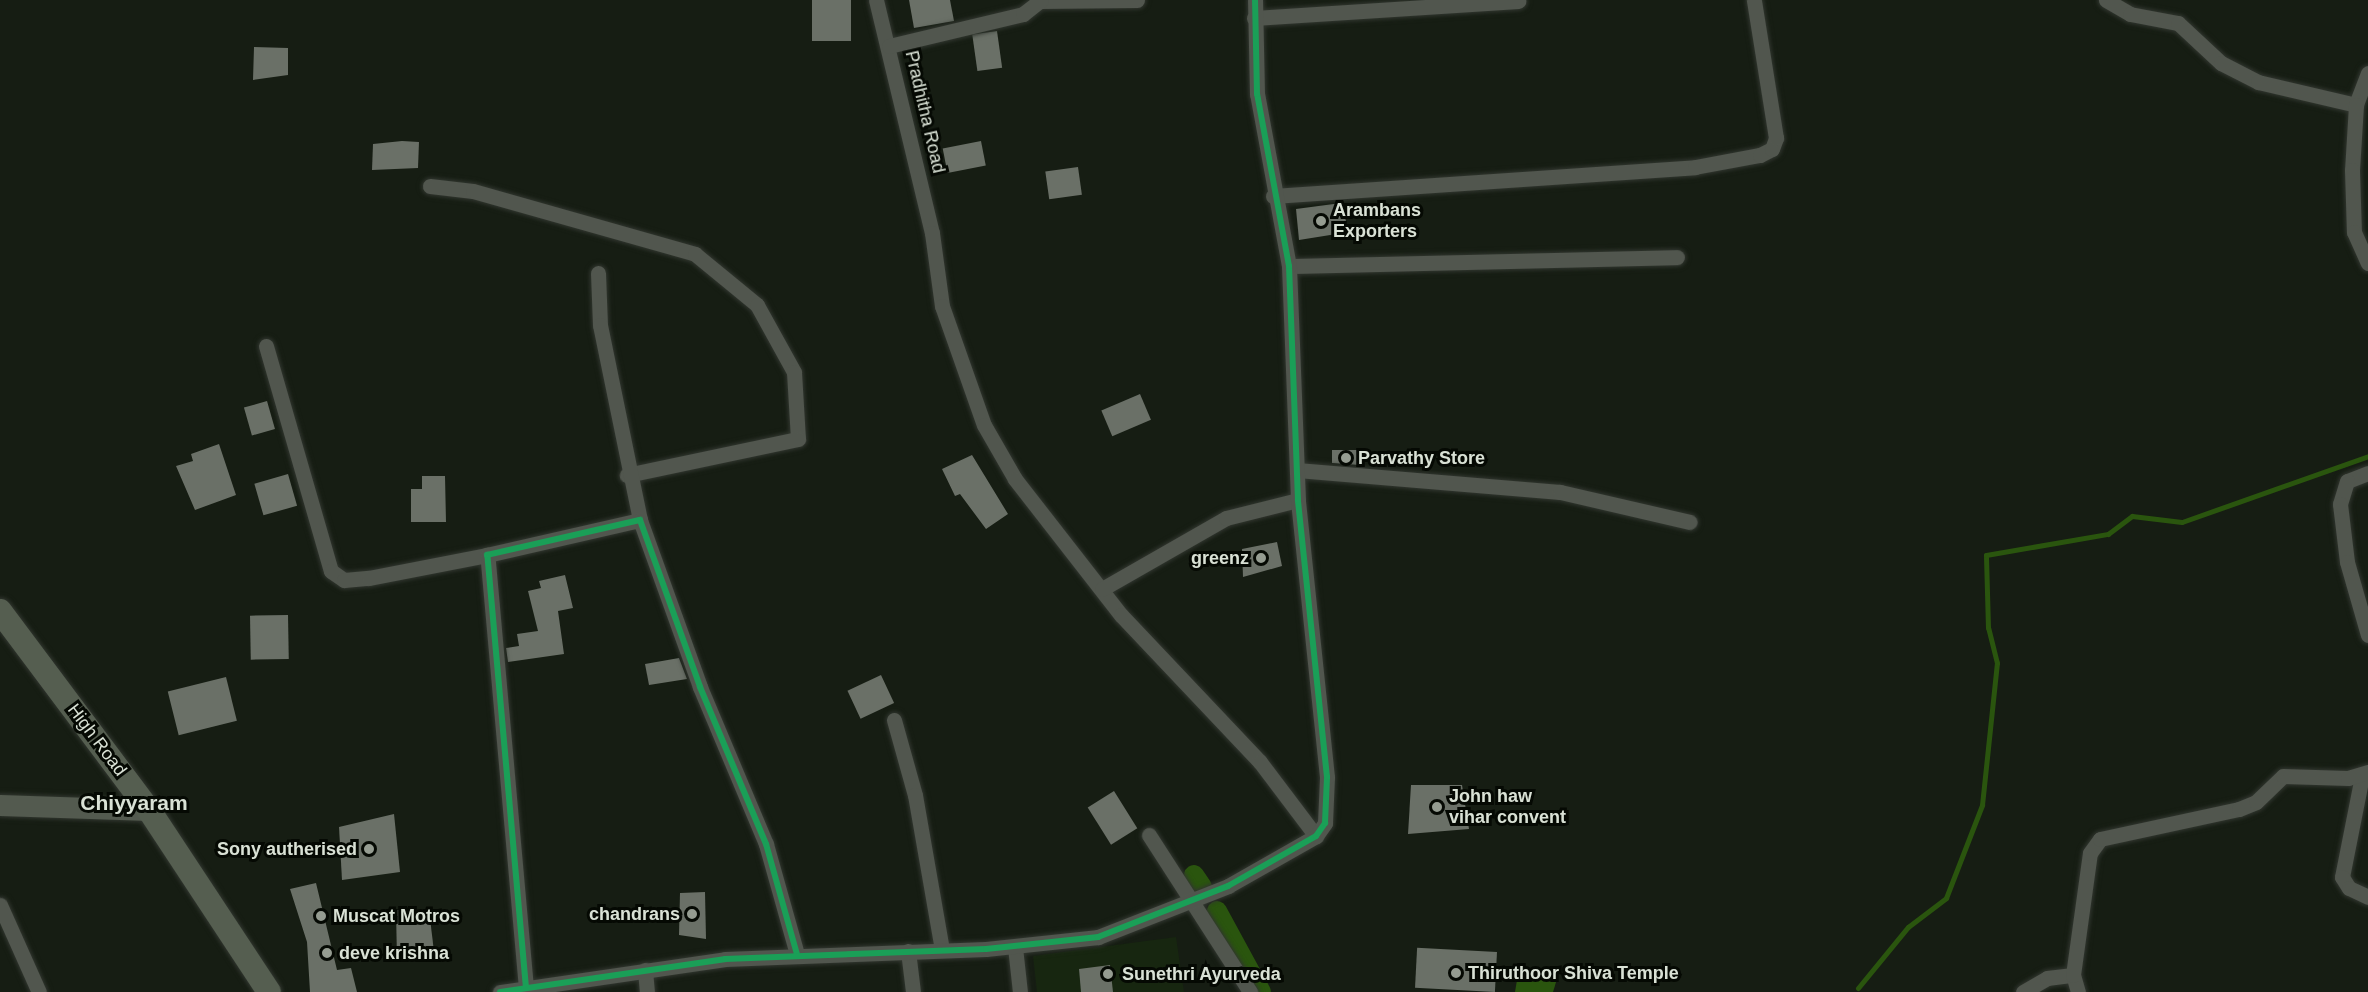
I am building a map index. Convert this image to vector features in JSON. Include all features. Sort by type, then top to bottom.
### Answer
[{"type":"main road","name":"High Road","points":[[0,610],[149,810],[269,992]]},
{"type":"main road","points":[[0,805],[149,810]]},
{"type":"street","name":"Pradhitha Road","points":[[876,0],[889,45],[932,233],[942,306],[984,425],[1015,479],[1102,589],[1260,762],[1316,836]]},
{"type":"street","points":[[889,45],[1023,14],[1040,1],[1137,0]]},
{"type":"street","points":[[500,992],[645,970],[797,954],[1015,947],[1119,932],[1196,902],[1316,836],[1325,823],[1328,793],[1298,500],[1289,266],[1273,196],[1257,94],[1255,0]]},
{"type":"street","points":[[1273,196],[1695,167],[1760,155],[1772,149],[1776,138],[1754,0]]},
{"type":"street","points":[[2106,0],[2130,14],[2178,23],[2221,63],[2258,82],[2356,105]]},
{"type":"street","points":[[1254,18],[1518,2]]},
{"type":"street","points":[[2368,73],[2356,105],[2354,232],[2368,263]]},
{"type":"street","points":[[430,186],[473,191],[695,254],[757,305],[794,372],[798,439],[627,475]]},
{"type":"street","points":[[1289,266],[1677,257]]},
{"type":"street","points":[[598,273],[600,326],[627,475],[640,520],[700,687],[766,844],[797,954]]},
{"type":"street","points":[[266,346],[331,571],[344,580],[369,578],[487,555],[640,520]]},
{"type":"street","points":[[1297,470],[1560,492],[1690,522]]},
{"type":"street","points":[[2368,473],[2347,481],[2340,504],[2347,562],[2368,635]]},
{"type":"street","points":[[1102,589],[1226,518],[1298,500]]},
{"type":"street","points":[[487,555],[526,988]]},
{"type":"street","points":[[894,720],[924,835],[942,950]]},
{"type":"street","points":[[2078,992],[2073,975],[2090,853],[2100,839],[2239,809],[2256,802],[2283,776],[2365,774],[2342,877],[2349,888],[2368,897]]},
{"type":"street","points":[[1149,835],[1196,902],[1250,992]]},
{"type":"street","points":[[0,905],[39,992]]},
{"type":"street","points":[[1015,947],[1020,992]]},
{"type":"street","points":[[908,951],[913,992]]},
{"type":"street","points":[[645,970],[647,992]]},
{"type":"street","points":[[2023,992],[2047,978],[2073,975]]},
{"type":"shaded area","name":"Sunethri Ayurveda","points":[[1176,937],[1184,992],[1037,992],[1033,956]]},
{"type":"shaded area","points":[[1518,974],[1557,979],[1553,992],[1515,992]]},
{"type":"building","points":[[812,0],[851,0],[851,41],[812,41]]},
{"type":"building","points":[[909,0],[950,0],[954,21],[914,28]]},
{"type":"building","points":[[997,31],[1002,68],[977,71],[972,34]]},
{"type":"building","points":[[254,47],[288,48],[288,75],[253,80]]},
{"type":"building","points":[[981,141],[986,166],[947,173],[943,148]]},
{"type":"building","points":[[419,142],[418,168],[372,170],[373,144]]},
{"type":"building","points":[[1078,167],[1082,195],[1049,199],[1045,172]]},
{"type":"building","name":"Arambans Exporters","points":[[1341,203],[1349,232],[1299,240],[1296,209]]},
{"type":"building","points":[[1140,394],[1151,420],[1112,436],[1101,410]]},
{"type":"building","points":[[267,401],[275,429],[252,435],[244,408]]},
{"type":"building","points":[[219,444],[236,495],[195,510],[176,466],[193,461],[191,454]]},
{"type":"building","name":"Parvathy Store","points":[[1332,450],[1361,450],[1359,465],[1332,463]]},
{"type":"building","points":[[972,455],[1008,514],[986,529],[960,494],[955,496],[942,469]]},
{"type":"building","points":[[288,474],[297,506],[263,515],[254,484]]},
{"type":"building","points":[[422,476],[445,476],[446,522],[411,522],[411,489],[422,489]]},
{"type":"building","name":"greenz","points":[[1277,542],[1282,566],[1243,577],[1242,549]]},
{"type":"building","points":[[565,575],[573,608],[558,611],[564,654],[508,662],[506,648],[519,646],[517,634],[538,631],[528,591],[541,588],[539,581]]},
{"type":"building","points":[[288,615],[289,659],[251,660],[250,616]]},
{"type":"building","points":[[679,658],[687,679],[649,685],[645,664]]},
{"type":"building","points":[[881,675],[894,703],[861,719],[847,691]]},
{"type":"building","points":[[226,677],[237,721],[179,735],[168,692]]},
{"type":"building","name":"John haw vihar convent","points":[[1411,785],[1462,785],[1469,829],[1408,834]]},
{"type":"building","points":[[1114,791],[1137,828],[1111,845],[1088,807]]},
{"type":"building","name":"Sony autherised","points":[[394,814],[400,872],[342,880],[339,827]]},
{"type":"building","points":[[316,883],[337,970],[351,968],[357,992],[310,992],[307,942],[290,889]]},
{"type":"building","name":"chandrans","points":[[705,892],[706,939],[679,935],[680,893]]},
{"type":"building","points":[[396,910],[429,910],[435,960],[397,960]]},
{"type":"building","name":"Thiruthoor Shiva Temple","points":[[1417,948],[1497,952],[1495,992],[1415,988]]},
{"type":"building","points":[[1110,965],[1113,992],[1081,992],[1079,969]]},
{"type":"waterway","points":[[1858,988],[1908,927],[1946,898],[1982,805],[1997,663],[1988,628],[1986,555],[2108,534],[2132,516],[2182,522],[2368,456]]},
{"type":"waterway","points":[[1194,875],[1202,887]]},
{"type":"waterway","points":[[1217,911],[1261,992]]},
{"type":"cycle path","points":[[500,992],[725,959],[986,949],[1098,937],[1228,886],[1316,836],[1325,823],[1327,777],[1298,500],[1289,266],[1257,94],[1255,0]]},
{"type":"cycle path","points":[[526,988],[487,555],[640,520],[700,687],[766,844],[797,954]]},
{"type":"place","name":"Arambans Exporters","points":[[1321,221]]},
{"type":"place","name":"Parvathy Store","points":[[1346,458]]},
{"type":"place","name":"greenz","points":[[1261,558]]},
{"type":"place","name":"John haw vihar convent","points":[[1437,807]]},
{"type":"place","name":"Sony autherised","points":[[369,849]]},
{"type":"place","name":"chandrans","points":[[692,914]]},
{"type":"place","name":"Muscat Motros","points":[[321,916]]},
{"type":"place","name":"deve krishna","points":[[327,953]]},
{"type":"place","name":"Thiruthoor Shiva Temple","points":[[1456,973]]},
{"type":"place","name":"Sunethri Ayurveda","points":[[1108,974]]},
{"type":"district","name":"Chiyyaram","points":[[134,803]]}]
